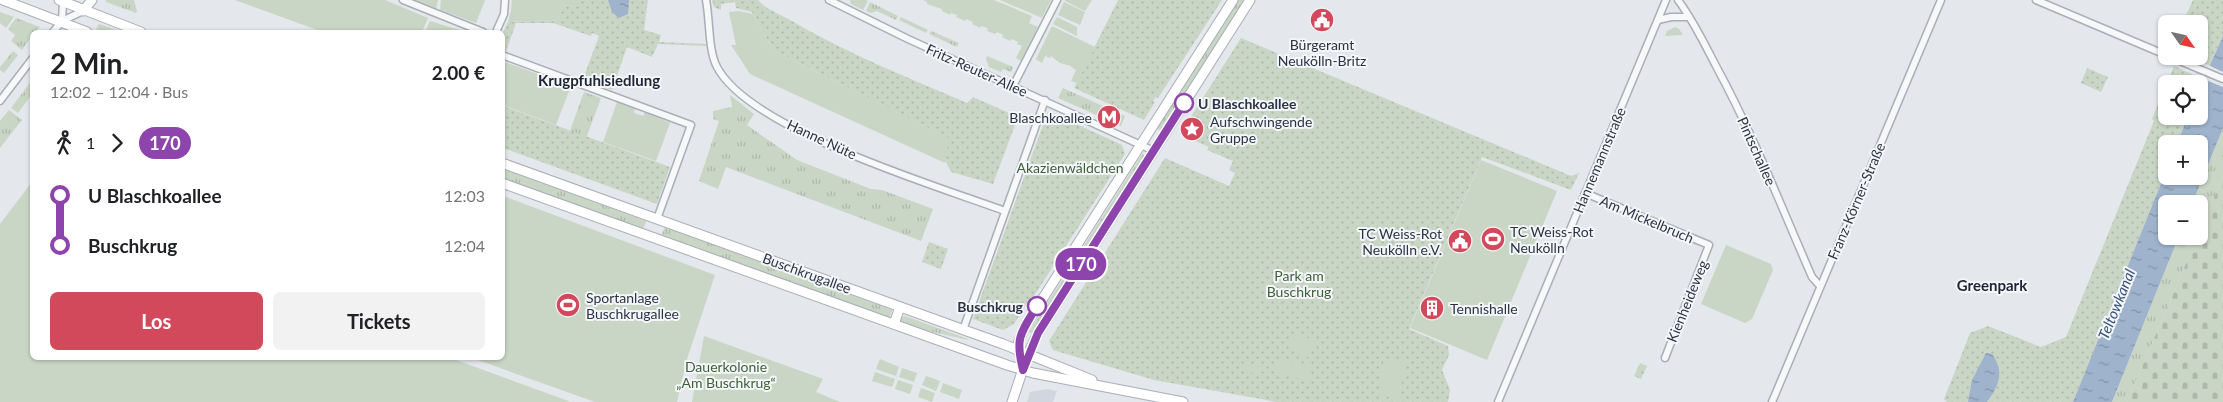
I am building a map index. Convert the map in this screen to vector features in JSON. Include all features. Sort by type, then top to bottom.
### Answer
[{"type":"main road","points":[[3,0],[83,30]]},
{"type":"main road","points":[[83,11],[92,0]]},
{"type":"main road","points":[[1023,370],[1018,350],[1019,338],[1024,328],[1233,0]]},
{"type":"main road","points":[[1012,402],[1028,354],[1048,316],[1250,0]]},
{"type":"main road","points":[[62,1],[83,11],[135,30]]},
{"type":"main road","name":"Buschkrugallee","points":[[505,164],[1018,350],[1111,387]]},
{"type":"main road","name":"Buschkrugallee","points":[[505,184],[1023,370],[1183,402]]},
{"type":"main road","points":[[651,236],[657,219]]},
{"type":"main road","points":[[894,324],[900,307]]},
{"type":"street","points":[[403,0],[478,30]]},
{"type":"street","points":[[497,30],[504,14],[505,0]]},
{"type":"street","name":"Hanne Nüte","points":[[706,0],[716,66],[734,88],[753,102],[794,128],[829,145],[1005,210]]},
{"type":"street","name":"Fritz-Reuter-Allee","points":[[829,0],[908,39],[1154,151]]},
{"type":"street","points":[[1014,86],[1057,0]]},
{"type":"street","name":"Hannemannstraße","points":[[1498,402],[1666,0]]},
{"type":"street","name":"Pintschallee","points":[[1678,0],[1699,33],[1744,121],[1812,277],[1820,286]]},
{"type":"street","name":"Franz-Körner-Straße","points":[[1772,402],[1941,0]]},
{"type":"street","points":[[2036,0],[2158,52]]},
{"type":"street","points":[[62,1],[62,21]]},
{"type":"street","points":[[55,30],[62,21],[83,11]]},
{"type":"street","points":[[1658,20],[1672,17],[1689,17]]},
{"type":"street","points":[[505,56],[691,125],[657,219]]},
{"type":"street","points":[[0,101],[30,61]]},
{"type":"street","points":[[2190,65],[2223,80]]},
{"type":"street","points":[[963,330],[1045,100]]},
{"type":"street","name":"Am Mickelbruch","points":[[1586,193],[1709,245]]},
{"type":"street","name":"Kienheideweg","points":[[1665,358],[1709,245]]},
{"type":"shaded area","points":[[1048,389],[1057,391],[1053,402],[1027,402],[1030,392]]},
{"type":"green space","points":[[106,0],[134,0],[137,11],[136,13],[106,2]]},
{"type":"green space","points":[[235,0],[385,0],[428,18],[423,30],[318,30]]},
{"type":"green space","points":[[414,0],[438,0],[436,10]]},
{"type":"green space","points":[[441,0],[485,0],[476,23],[440,10]]},
{"type":"green space","points":[[512,0],[575,0],[575,7],[564,5],[558,20],[508,22]]},
{"type":"green space","points":[[575,0],[648,0],[644,30],[661,35],[659,42],[706,44],[706,46],[658,44],[652,57],[627,47],[612,90],[583,79],[599,36],[592,33],[591,36],[553,23],[516,23],[505,50],[504,30],[508,22],[558,20],[564,5],[575,7]]},
{"type":"green space","points":[[712,0],[758,0],[769,9],[811,32],[877,64],[967,103],[973,97],[1018,117],[993,184],[951,172],[945,160],[948,138],[773,50],[752,12],[736,8],[735,2],[721,4],[721,10],[714,7]]},
{"type":"green space","points":[[850,0],[868,1],[863,10],[851,4]]},
{"type":"green space","points":[[923,0],[994,0],[1032,16],[1029,23],[1038,27],[1021,61],[1016,58],[1022,46],[1017,44],[1018,42],[1012,39],[1010,41],[997,32],[995,34],[987,31],[988,28],[981,26],[980,28],[972,24],[973,22],[956,17],[957,15],[951,13],[950,15],[942,11],[942,9],[927,4]]},
{"type":"green space","points":[[1000,0],[1051,0],[1042,18]]},
{"type":"green space","points":[[1065,0],[1092,0],[1085,11],[1065,1]]},
{"type":"green space","points":[[1118,0],[1222,0],[1158,98],[1156,97],[1153,101],[1155,102],[1144,120],[1074,88]]},
{"type":"green space","points":[[1238,0],[1245,0],[1162,131],[1156,128]]},
{"type":"green space","points":[[2193,0],[2223,0],[2223,36],[2210,66],[2208,65],[2208,15],[2186,15]]},
{"type":"green space","points":[[870,2],[898,16],[896,20],[877,11],[871,13],[866,11]]},
{"type":"green space","points":[[1064,2],[1085,12],[1080,25],[1058,15]]},
{"type":"green space","points":[[739,11],[753,14],[773,50],[949,138],[945,163],[750,74],[731,45],[736,45],[729,12]]},
{"type":"green space","points":[[0,12],[14,17],[6,28],[0,23]]},
{"type":"green space","points":[[901,17],[928,30],[926,33],[899,20]]},
{"type":"green space","points":[[1057,17],[1077,27],[1077,36],[1053,24]]},
{"type":"green space","points":[[16,18],[40,27],[37,30],[30,30],[30,39],[22,50],[11,41],[15,35],[8,29]]},
{"type":"green space","points":[[430,21],[459,30],[426,30]]},
{"type":"green space","points":[[99,24],[116,30],[99,30],[96,29]]},
{"type":"green space","points":[[1052,26],[1095,47],[1077,83],[1071,81],[1076,70],[1071,66],[1060,63],[1051,56],[1050,58],[1045,56],[1042,63],[1036,59]]},
{"type":"green space","points":[[1675,27],[1683,35],[1665,36],[1667,31]]},
{"type":"green space","points":[[931,31],[959,43],[957,47],[929,34]]},
{"type":"green space","name":"Park am Buschkrug","points":[[1241,38],[1571,176],[1579,173],[1571,190],[1482,157],[1409,329],[1448,346],[1449,355],[1442,370],[1450,390],[1448,402],[1277,402],[1154,380],[1053,350],[1049,341],[1165,158],[1229,186],[1235,173],[1229,170],[1233,161],[1207,150],[1209,147],[1180,134]]},
{"type":"green space","points":[[13,51],[18,55],[4,73],[0,70],[0,67]]},
{"type":"green space","points":[[987,56],[1013,67],[1011,72],[1003,69],[1001,72],[989,67],[986,59]]},
{"type":"green space","points":[[505,62],[571,86],[556,125],[505,106]]},
{"type":"green space","points":[[2174,66],[2194,75],[2170,75]]},
{"type":"green space","points":[[2087,68],[2108,77],[2101,92],[2081,83]]},
{"type":"green space","points":[[30,83],[30,97],[18,113],[11,108]]},
{"type":"green space","points":[[1063,88],[1125,116],[1121,126],[1058,98]]},
{"type":"green space","points":[[584,92],[601,98],[584,140],[570,131]]},
{"type":"green space","points":[[730,95],[754,114],[747,125],[797,160],[871,189],[882,190],[933,209],[921,241],[726,167],[718,189],[699,181],[719,121],[713,119],[713,111],[732,107]]},
{"type":"green space","points":[[617,102],[635,108],[634,113],[643,116],[645,112],[670,123],[656,161],[603,142]]},
{"type":"green space","points":[[2158,104],[2158,125],[2184,125],[2181,135],[2158,135],[2158,185],[2160,185],[2073,402],[1947,402],[1944,399],[1970,333],[1988,326],[2041,347],[2066,337],[2154,121],[2152,119]]},
{"type":"green space","points":[[505,107],[670,167],[657,204],[505,149]]},
{"type":"green space","points":[[9,110],[22,120],[0,148],[0,121]]},
{"type":"green space","name":"Akazienwäldchen","points":[[1048,111],[1122,145],[1125,154],[1034,296],[1031,297],[1014,324],[1003,330],[973,319]]},
{"type":"green space","points":[[2223,128],[2223,177],[2208,213],[2208,195],[2196,195],[2200,185],[2208,185],[2208,165]]},
{"type":"green space","points":[[1143,153],[1145,157],[1033,333],[1029,332]]},
{"type":"green space","name":"TC Weiss-Rot Neukölln","points":[[1481,160],[1557,191],[1487,360],[1410,328]]},
{"type":"green space","points":[[505,169],[646,221],[643,230],[505,179]]},
{"type":"green space","points":[[2223,177],[2223,402],[2127,402],[2194,245],[2208,245],[2208,212]]},
{"type":"green space","points":[[30,185],[30,360],[456,360],[571,402],[0,402],[0,224]]},
{"type":"green space","name":"Sportanlage Buschkrugallee","points":[[505,197],[715,275],[687,359],[677,402],[595,402],[478,360],[505,360]]},
{"type":"green space","points":[[665,227],[892,310],[889,319],[661,236]]},
{"type":"green space","points":[[929,242],[948,249],[941,269],[922,262]]},
{"type":"green space","points":[[1726,245],[1771,264],[1773,270],[1752,319],[1745,323],[1701,304]]},
{"type":"green space","points":[[2175,245],[2194,245],[2127,402],[2112,402]]},
{"type":"green space","points":[[905,316],[968,340],[907,326],[900,323],[900,318]]},
{"type":"green space","points":[[1298,331],[1317,345],[1306,359],[1287,345]]},
{"type":"green space","name":"Dauerkolonie „Am Buschkrug“","points":[[704,336],[823,379],[816,392],[840,402],[692,402]]},
{"type":"green space","points":[[1384,358],[1406,362],[1399,399],[1378,395]]},
{"type":"green space","points":[[880,359],[899,367],[896,376],[876,369]]},
{"type":"green space","points":[[1278,359],[1311,365],[1309,380],[1275,374]]},
{"type":"green space","points":[[1640,363],[1647,366],[1641,379],[1634,376]]},
{"type":"green space","points":[[1243,364],[1263,368],[1261,374],[1242,371]]},
{"type":"green space","points":[[902,368],[917,373],[914,382],[899,377]]},
{"type":"green space","points":[[875,372],[895,379],[892,387],[872,381]]},
{"type":"green space","points":[[926,376],[940,381],[936,391],[922,385]]},
{"type":"green space","points":[[898,380],[913,385],[910,394],[895,389]]},
{"type":"green space","points":[[943,383],[962,390],[959,399],[940,392]]},
{"type":"green space","points":[[921,388],[935,393],[932,402],[918,397]]},
{"type":"water","points":[[608,0],[629,0],[628,14],[619,18],[612,12]]},
{"type":"water","points":[[2223,36],[2223,128],[2208,165],[2208,135],[2181,135],[2184,125],[2208,125],[2208,75],[2206,75]]},
{"type":"water","name":"Teltowkanal","points":[[2160,185],[2200,185],[2196,195],[2158,195],[2158,245],[2175,245],[2112,402],[2073,402]]},
{"type":"water","points":[[1986,353],[1992,354],[1998,367],[1999,378],[1995,390],[1987,402],[1968,402],[1972,380]]},
{"type":"pier","points":[[2208,65],[2223,72],[2223,87],[2208,81],[2208,75],[2203,75]]},
{"type":"bus line","name":"170","points":[[1037,306],[1019,338],[1018,350],[1023,370],[1038,333],[1184,103]]},
{"type":"place","name":"Bürgeramt Neukölln-Britz","points":[[1322,20]]},
{"type":"place","name":"U Blaschkoallee","points":[[1184,103]]},
{"type":"place","name":"Blaschkoallee","points":[[1109,117]]},
{"type":"place","name":"Aufschwingende Gruppe","points":[[1192,129]]},
{"type":"place","name":"TC Weiss-Rot Neukölln","points":[[1493,239]]},
{"type":"place","name":"TC Weiss-Rot Neukölln e.V.","points":[[1460,241]]},
{"type":"place","name":"Sportanlage Buschkrugallee","points":[[568,305]]},
{"type":"place","name":"Buschkrug","points":[[1037,306]]},
{"type":"place","name":"Tennishalle","points":[[1432,308]]},
{"type":"district","name":"Krugpfuhlsiedlung","points":[[599,80]]},
{"type":"district","name":"Greenpark","points":[[1992,285]]}]
